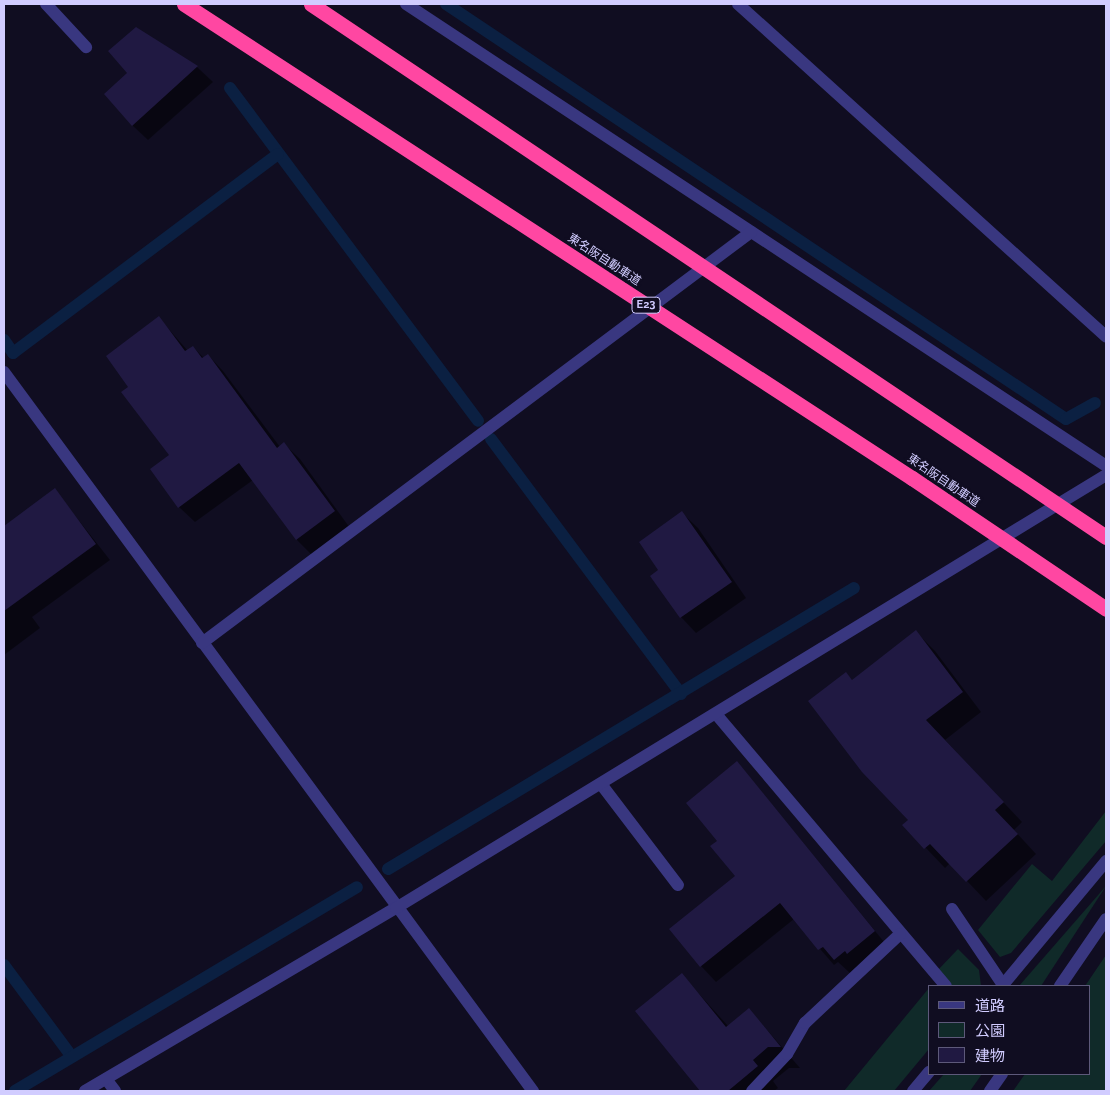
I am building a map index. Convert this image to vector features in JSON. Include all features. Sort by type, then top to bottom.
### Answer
[{"type":"highway","name":"東名阪自動車道","points":[[184,4],[912,478],[1106,608]]},
{"type":"highway","points":[[311,4],[1106,537]]},
{"type":"street","points":[[46,4],[86,47]]},
{"type":"street","points":[[406,4],[1106,466]]},
{"type":"street","points":[[738,4],[1106,336]]},
{"type":"street","points":[[202,643],[751,232]]},
{"type":"street","points":[[4,372],[396,908],[533,1091]]},
{"type":"street","points":[[85,1091],[396,908],[1106,475]]},
{"type":"street","points":[[716,714],[900,934],[945,985]]},
{"type":"street","points":[[601,784],[678,885]]},
{"type":"street","points":[[1003,985],[1106,861]]},
{"type":"street","points":[[952,909],[1001,985]]},
{"type":"street","points":[[1061,985],[1106,919]]},
{"type":"street","points":[[752,1091],[787,1054],[805,1023],[900,934]]},
{"type":"street","points":[[913,1091],[928,1073]]},
{"type":"street","points":[[990,1091],[1001,1075]]},
{"type":"street","points":[[106,1079],[115,1091]]},
{"type":"green space","points":[[1106,811],[1106,841],[1011,953],[1000,957],[978,930],[1032,864],[1052,881]]},
{"type":"green space","points":[[1106,886],[1042,985],[1020,985]]},
{"type":"green space","points":[[958,949],[979,970],[981,985],[949,985],[937,971]]},
{"type":"green space","points":[[1106,955],[1106,1091],[1013,1091],[1024,1075],[1090,1075],[1090,985],[1086,985]]},
{"type":"green space","points":[[928,989],[928,1050],[894,1091],[844,1091]]},
{"type":"green space","points":[[943,1075],[981,1075],[970,1091],[929,1091]]},
{"type":"building","points":[[136,27],[198,66],[132,126],[104,94],[127,73],[108,51]]},
{"type":"building","points":[[159,316],[185,351],[193,346],[202,358],[208,354],[277,448],[284,442],[335,511],[296,540],[239,463],[178,508],[150,469],[169,455],[121,392],[128,387],[106,356]]},
{"type":"building","points":[[55,488],[96,544],[4,611],[4,526]]},
{"type":"building","points":[[682,511],[732,582],[680,618],[650,576],[658,570],[639,542]]},
{"type":"building","points":[[916,630],[963,692],[926,720],[1004,802],[995,810],[1018,834],[966,882],[930,844],[924,849],[902,825],[908,820],[862,772],[808,701],[846,672],[852,680]]},
{"type":"building","points":[[737,761],[875,931],[847,954],[845,951],[834,960],[823,947],[818,950],[780,903],[700,967],[669,929],[735,876],[710,846],[717,841],[686,803]]},
{"type":"building","points":[[682,973],[726,1027],[749,1008],[781,1047],[768,1047],[753,1060],[758,1066],[728,1091],[700,1091],[635,1011]]},
{"type":"waterway","points":[[446,4],[1066,419],[1095,403]]},
{"type":"waterway","points":[[230,88],[478,421]]},
{"type":"waterway","points":[[4,340],[13,353],[278,154]]},
{"type":"waterway","points":[[491,439],[681,694]]},
{"type":"waterway","points":[[388,869],[854,588]]},
{"type":"waterway","points":[[15,1091],[357,887]]},
{"type":"waterway","points":[[4,965],[72,1057]]}]
